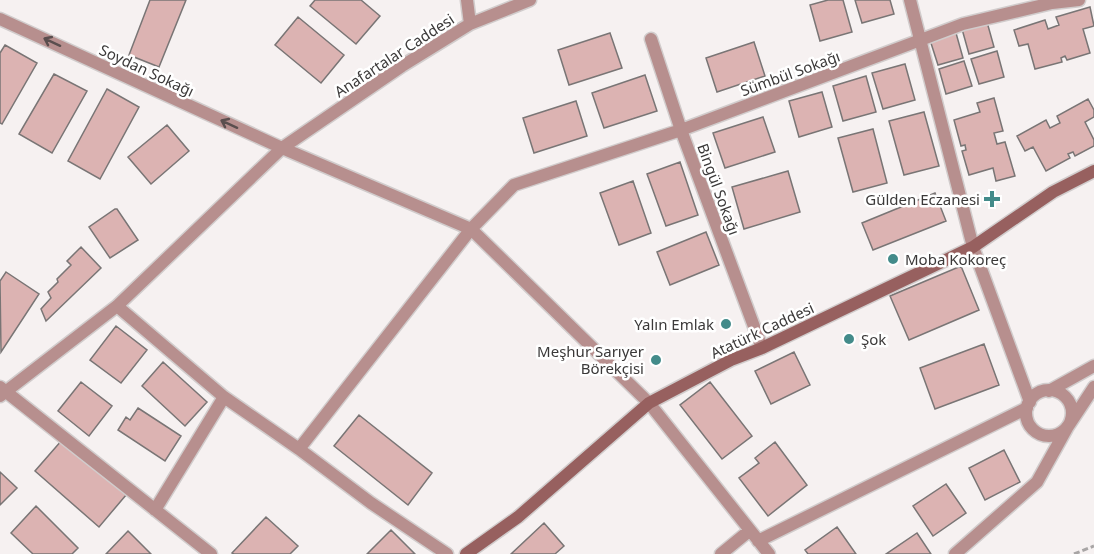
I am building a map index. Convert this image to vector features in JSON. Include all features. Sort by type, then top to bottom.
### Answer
[{"type":"main road","name":"Atatürk Caddesi","points":[[466,554],[518,517],[650,403],[731,360],[762,348],[973,247],[1053,192],[1094,171]]},
{"type":"street","points":[[467,0],[470,24]]},
{"type":"street","name":"Anafartalar Caddesi","points":[[2,391],[117,306],[282,148],[402,66],[470,24],[530,0]]},
{"type":"street","points":[[910,0],[973,247],[1028,405],[1029,424],[1040,434],[1055,436],[1067,428],[1072,414],[1068,400],[1063,395],[1049,391]]},
{"type":"street","name":"Sümbül Sokağı","points":[[471,229],[514,185],[681,130],[963,24],[1052,3],[1079,0]]},
{"type":"street","name":"Soydan Sokağı","points":[[0,19],[282,148],[471,229]]},
{"type":"street","name":"Bingül Sokağı","points":[[651,39],[681,130],[762,348]]},
{"type":"street","points":[[299,449],[471,229],[650,403],[769,554]]},
{"type":"street","points":[[117,306],[224,397],[371,503],[447,554]]},
{"type":"street","points":[[758,541],[1028,405],[1041,392],[1049,391],[1094,366]]},
{"type":"street","points":[[955,554],[1036,482],[1094,387]]},
{"type":"street","points":[[2,391],[155,510],[205,552]]},
{"type":"street","points":[[155,510],[224,397]]},
{"type":"street","points":[[721,554],[749,531]]},
{"type":"path","points":[[1074,554],[1094,546]]},
{"type":"building","points":[[150,0],[186,0],[159,67],[129,55]]},
{"type":"building","points":[[315,0],[361,0],[380,16],[356,44],[310,6]]},
{"type":"building","points":[[828,0],[843,0],[852,32],[820,41],[810,5]]},
{"type":"building","points":[[855,0],[890,0],[894,14],[862,23]]},
{"type":"building","points":[[1090,7],[1094,26],[1083,29],[1090,53],[1067,60],[1065,56],[1061,58],[1062,62],[1035,69],[1028,44],[1019,46],[1014,30],[1045,20],[1048,29],[1059,25],[1056,17]]},
{"type":"building","points":[[298,17],[344,55],[321,83],[275,45]]},
{"type":"building","points":[[987,22],[994,47],[969,54],[962,29]]},
{"type":"building","points":[[610,33],[622,68],[569,85],[558,50]]},
{"type":"building","points":[[956,33],[963,58],[938,65],[930,40]]},
{"type":"building","points":[[754,42],[765,76],[717,92],[706,58]]},
{"type":"building","points":[[5,45],[37,63],[2,124],[0,123],[0,53]]},
{"type":"building","points":[[997,51],[1004,77],[979,84],[971,59]]},
{"type":"building","points":[[964,61],[972,86],[946,94],[939,69]]},
{"type":"building","points":[[905,64],[915,100],[883,109],[872,73]]},
{"type":"building","points":[[54,74],[87,91],[52,153],[19,134]]},
{"type":"building","points":[[645,75],[657,111],[604,128],[592,93]]},
{"type":"building","points":[[866,76],[876,112],[843,121],[833,86]]},
{"type":"building","points":[[107,89],[139,107],[100,179],[68,161]]},
{"type":"building","points":[[822,92],[832,127],[799,137],[789,101]]},
{"type":"building","points":[[994,98],[1003,131],[994,133],[997,144],[1005,142],[1015,176],[996,181],[993,168],[969,175],[962,151],[966,150],[965,145],[961,146],[954,120],[980,112],[977,103]]},
{"type":"building","points":[[1088,99],[1094,110],[1094,117],[1085,122],[1094,140],[1094,146],[1075,156],[1073,152],[1068,154],[1070,158],[1046,171],[1033,147],[1025,151],[1017,136],[1046,120],[1050,128],[1060,123],[1057,116]]},
{"type":"building","points":[[576,101],[587,136],[534,153],[523,118]]},
{"type":"building","points":[[924,112],[939,166],[904,175],[889,121]]},
{"type":"building","points":[[763,117],[775,152],[725,168],[713,133]]},
{"type":"building","points":[[167,125],[189,151],[151,184],[128,157]]},
{"type":"building","points":[[873,129],[887,183],[853,192],[838,138]]},
{"type":"building","points":[[680,162],[698,215],[666,226],[647,174]]},
{"type":"building","points":[[788,171],[800,212],[744,229],[732,187]]},
{"type":"building","points":[[633,181],[651,233],[619,245],[600,193]]},
{"type":"building","points":[[935,193],[946,221],[873,250],[862,223]]},
{"type":"building","points":[[115,209],[138,240],[110,258],[89,227]]},
{"type":"building","points":[[706,232],[719,265],[670,285],[657,252]]},
{"type":"building","points":[[81,247],[101,268],[46,321],[41,309],[51,298],[48,292],[71,265],[67,261]]},
{"type":"building","points":[[961,266],[979,310],[909,340],[890,296]]},
{"type":"building","points":[[6,272],[39,294],[1,352],[0,281]]},
{"type":"building","points":[[116,326],[147,350],[121,383],[90,360]]},
{"type":"building","points":[[984,344],[999,385],[935,409],[920,368]]},
{"type":"building","points":[[794,352],[810,385],[771,404],[755,371]]},
{"type":"building","points":[[163,362],[207,402],[185,426],[142,386]]},
{"type":"building","points":[[81,382],[112,406],[89,436],[58,411]]},
{"type":"building","points":[[710,382],[752,436],[722,459],[680,405]]},
{"type":"building","points":[[138,408],[181,436],[165,461],[118,430],[126,417],[130,420]]},
{"type":"building","points":[[359,415],[432,473],[408,505],[334,446]]},
{"type":"building","points":[[62,440],[126,495],[99,527],[35,471]]},
{"type":"building","points":[[775,442],[807,485],[768,516],[739,478],[759,463],[755,458]]},
{"type":"building","points":[[1004,450],[1020,482],[985,500],[969,468]]},
{"type":"building","points":[[0,472],[17,488],[0,505]]},
{"type":"building","points":[[946,484],[966,513],[933,536],[913,506]]},
{"type":"building","points":[[36,506],[78,548],[72,554],[33,554],[11,533]]},
{"type":"building","points":[[266,517],[298,546],[290,554],[232,553]]},
{"type":"building","points":[[544,523],[564,546],[555,554],[511,554]]},
{"type":"building","points":[[837,527],[856,554],[808,554],[805,550]]},
{"type":"building","points":[[391,530],[415,554],[367,554]]},
{"type":"building","points":[[128,531],[151,554],[106,554]]},
{"type":"building","points":[[917,533],[931,554],[886,554]]},
{"type":"place","name":"Gülden Eczanesi","points":[[992,199]]},
{"type":"place","name":"Moba Kokoreç","points":[[893,259]]},
{"type":"place","name":"Yalın Emlak","points":[[726,324]]},
{"type":"place","name":"Şok","points":[[849,339]]},
{"type":"place","name":"Meşhur Sarıyer Börekçisi","points":[[656,360]]}]
